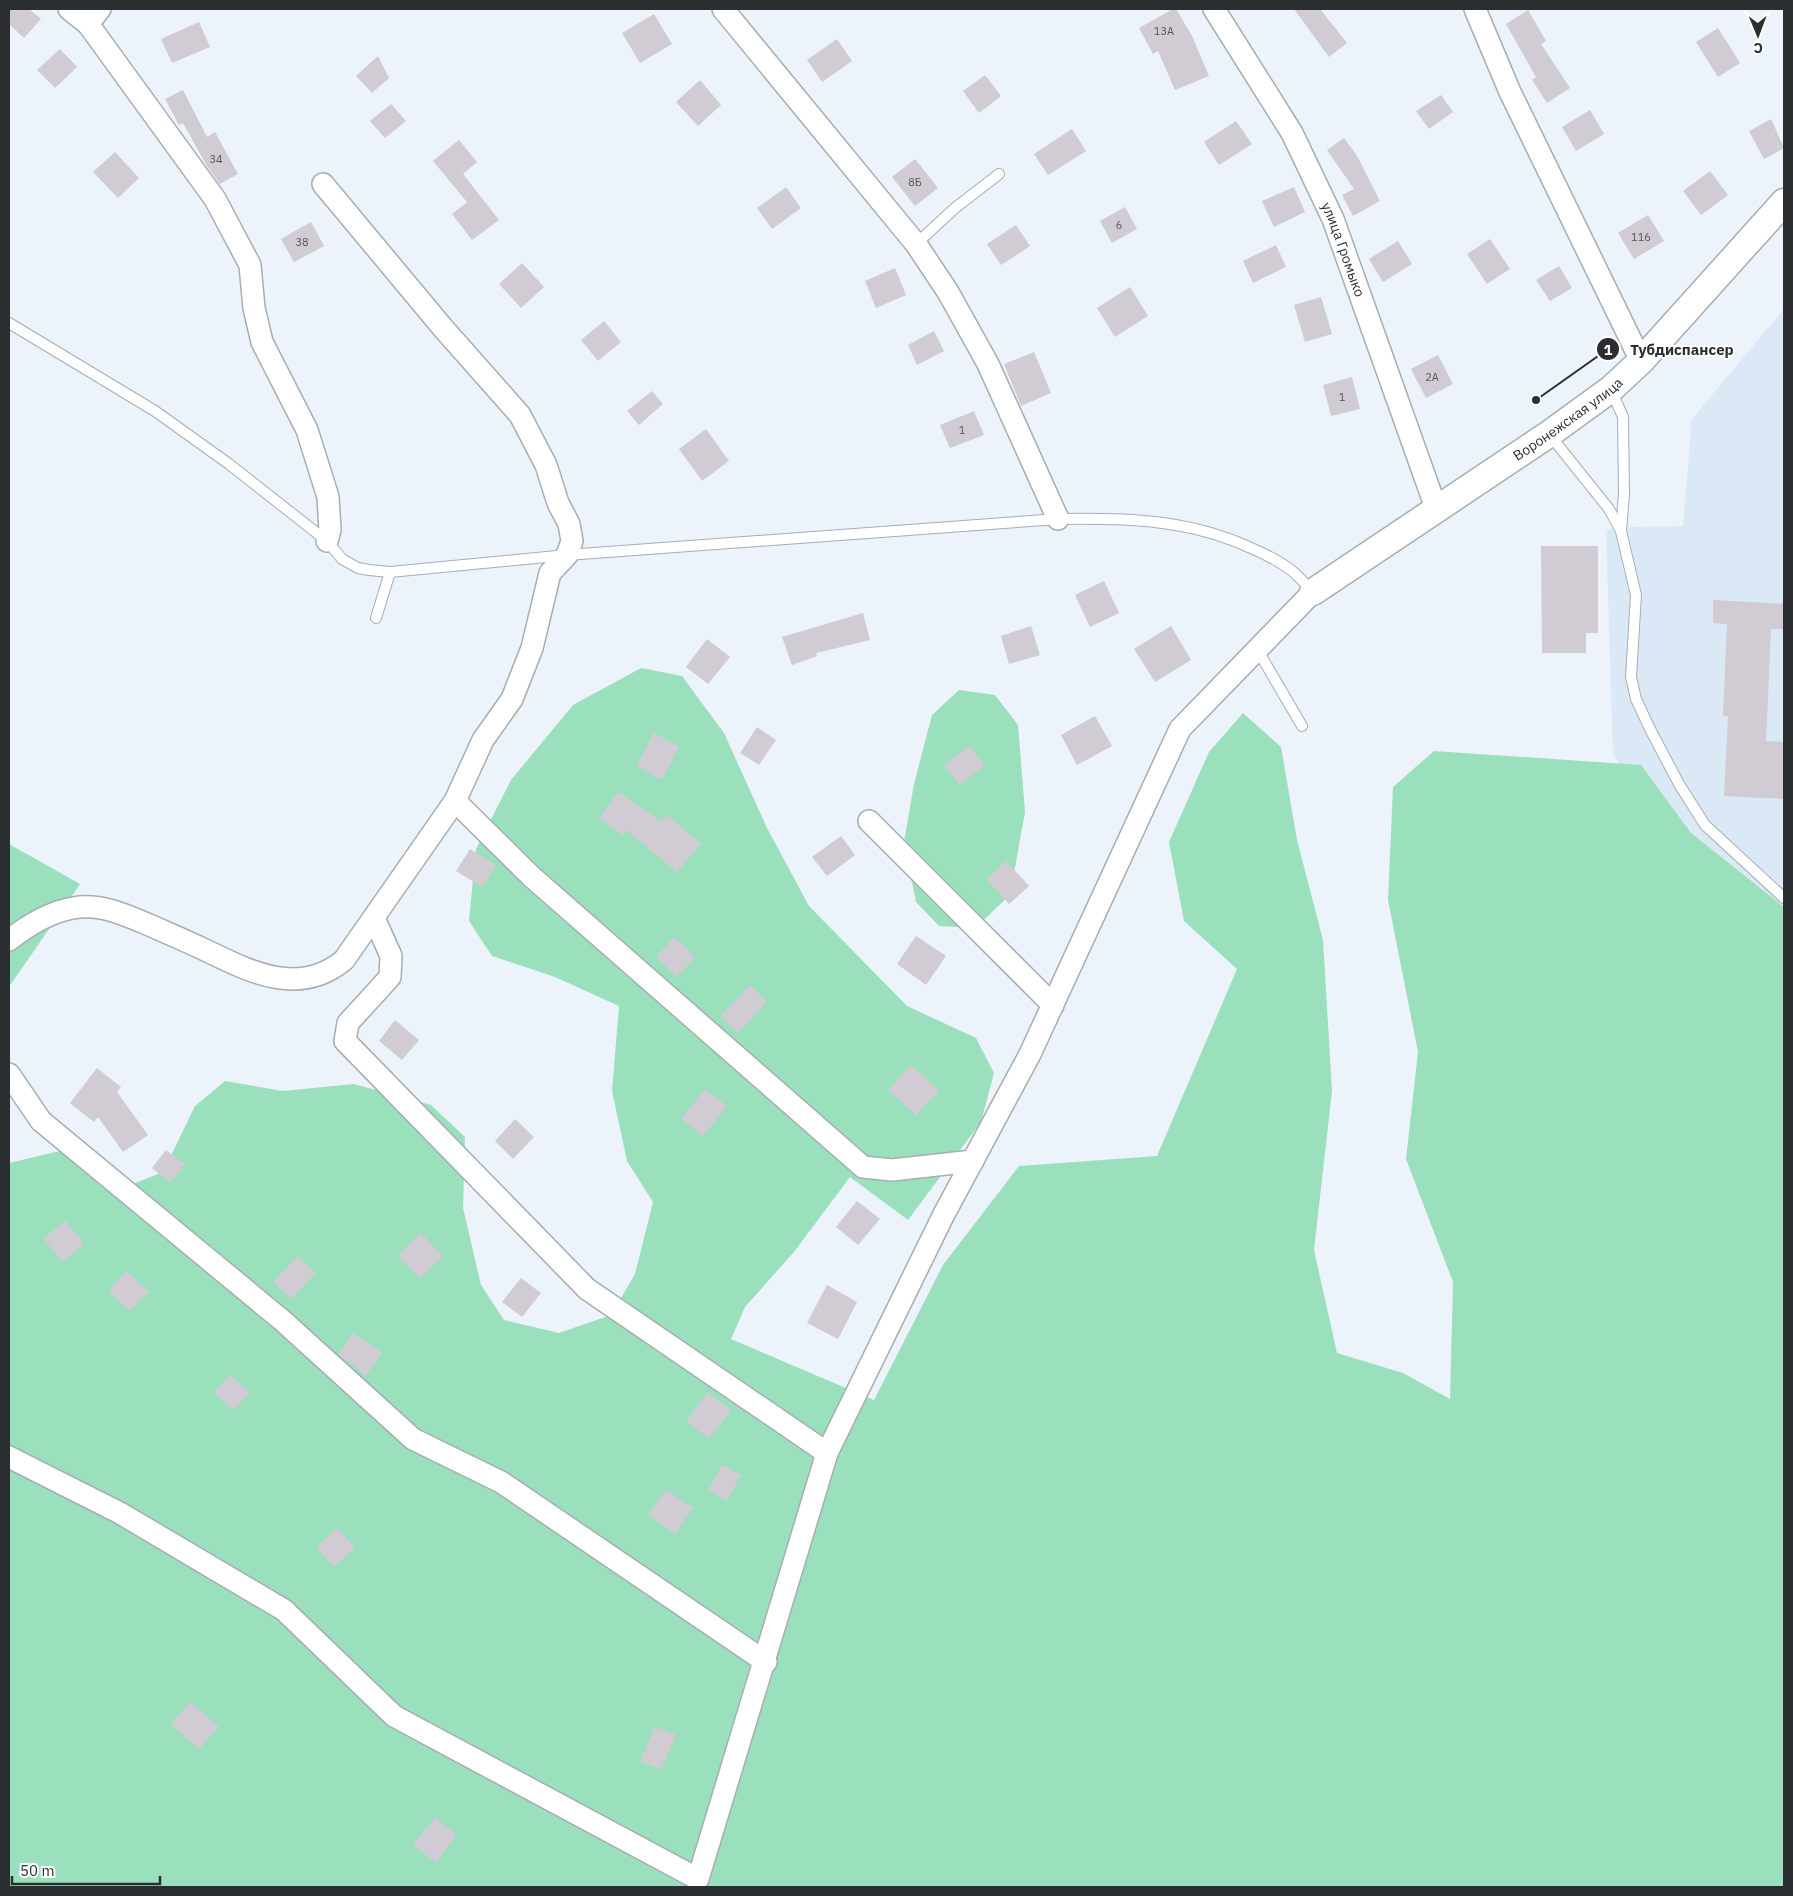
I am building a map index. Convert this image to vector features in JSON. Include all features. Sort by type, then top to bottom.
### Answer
[{"type":"street","points":[[69,9],[94,16],[215,199],[250,265],[254,308],[262,342],[307,430],[328,497],[330,530],[327,541]]},
{"type":"street","points":[[723,9],[916,244],[948,292],[988,364],[1058,519]]},
{"type":"street","name":"улица Громыко","points":[[1214,9],[1292,133],[1334,219],[1436,508]]},
{"type":"street","points":[[1475,9],[1510,92],[1641,361]]},
{"type":"street","points":[[9,940],[34,922],[73,908],[108,909],[202,948],[238,967],[274,979],[306,978],[332,970],[344,960],[455,801],[483,740],[512,698],[532,648],[550,573],[567,556],[572,541],[569,524],[558,504],[546,465],[520,414],[442,328],[323,184]]},
{"type":"street","name":"Воронежская улица","points":[[1312,592],[1549,434],[1611,389],[1641,361],[1784,202]]},
{"type":"street","points":[[9,1457],[120,1512],[284,1610],[394,1716],[698,1880],[766,1662],[826,1453],[972,1161],[1030,1054],[1180,729],[1312,592]]},
{"type":"street","points":[[455,801],[532,877],[752,1072],[863,1167],[892,1170],[972,1161]]},
{"type":"street","points":[[869,821],[1053,1005]]},
{"type":"street","points":[[374,918],[390,956],[390,977],[348,1023],[345,1041],[587,1289],[826,1453]]},
{"type":"street","points":[[9,1074],[41,1121],[283,1321],[413,1439],[501,1482],[766,1662]]},
{"type":"lane","points":[[916,244],[956,208],[999,174]]},
{"type":"lane","points":[[9,323],[155,411],[229,464],[327,541],[342,559],[358,568],[390,572],[567,556],[1058,519],[1130,519],[1182,524],[1235,540],[1271,557],[1291,570],[1312,592]]},
{"type":"lane","points":[[1611,389],[1623,417],[1624,494],[1621,531]]},
{"type":"lane","points":[[1549,434],[1609,509],[1621,531],[1636,595],[1631,677],[1636,699],[1679,784],[1705,825],[1784,898]]},
{"type":"lane","points":[[376,618],[390,572]]},
{"type":"lane","points":[[1257,649],[1302,726]]},
{"type":"shaded area","points":[[1784,309],[1784,1021],[1613,753],[1606,530],[1634,527],[1683,526],[1692,419]]},
{"type":"green space","points":[[641,668],[682,676],[724,733],[767,828],[809,906],[907,1006],[976,1038],[994,1073],[981,1122],[908,1220],[850,1177],[794,1252],[745,1307],[731,1339],[874,1400],[943,1265],[1019,1166],[1157,1156],[1237,969],[1184,921],[1169,842],[1209,752],[1243,713],[1281,747],[1297,840],[1323,940],[1332,1091],[1314,1250],[1337,1353],[1403,1373],[1450,1399],[1453,1282],[1406,1159],[1418,1052],[1388,900],[1393,787],[1434,751],[1641,765],[1691,833],[1784,907],[1784,1887],[9,1887],[9,1163],[64,1150],[125,1187],[163,1172],[195,1106],[225,1081],[283,1091],[354,1084],[431,1105],[465,1137],[463,1208],[481,1285],[504,1320],[559,1333],[611,1315],[635,1274],[653,1202],[627,1161],[612,1091],[619,1006],[555,977],[492,956],[469,921],[476,849],[511,780],[573,705]]},
{"type":"green space","points":[[959,690],[995,695],[1018,725],[1025,812],[1010,895],[975,928],[939,926],[916,902],[904,842],[914,784],[932,715]]},
{"type":"green space","points":[[9,844],[80,884],[9,987]]},
{"type":"building","points":[[9,9],[29,9],[41,19],[24,38],[9,24]]},
{"type":"building","points":[[1176,9],[1192,36],[1209,76],[1175,90],[1158,51],[1153,54],[1139,28]]},
{"type":"building","points":[[1294,9],[1320,9],[1347,43],[1329,57]]},
{"type":"building","points":[[1528,10],[1546,41],[1541,44],[1570,88],[1547,103],[1532,80],[1536,77],[1506,24]]},
{"type":"building","points":[[654,14],[672,44],[640,63],[622,33]]},
{"type":"building","points":[[199,22],[210,47],[172,63],[161,39]]},
{"type":"building","points":[[1718,28],[1740,63],[1718,77],[1696,42]]},
{"type":"building","points":[[837,39],[852,61],[822,82],[807,60]]},
{"type":"building","points":[[60,49],[77,67],[55,88],[37,70]]},
{"type":"building","points":[[378,56],[389,78],[372,93],[356,76]]},
{"type":"building","points":[[985,75],[1001,96],[979,113],[963,91]]},
{"type":"building","points":[[700,80],[721,105],[698,126],[676,102]]},
{"type":"building","points":[[183,90],[207,137],[215,132],[238,174],[220,184],[207,166],[183,123],[179,125],[165,99]]},
{"type":"building","points":[[1441,95],[1453,112],[1429,129],[1416,111]]},
{"type":"building","points":[[391,104],[406,121],[385,138],[370,121]]},
{"type":"building","points":[[1590,110],[1604,134],[1576,151],[1562,127]]},
{"type":"building","points":[[1771,119],[1784,148],[1764,159],[1749,131]]},
{"type":"building","points":[[1236,121],[1252,144],[1219,165],[1204,142]]},
{"type":"building","points":[[1072,129],[1086,151],[1048,175],[1034,154]]},
{"type":"building","points":[[1344,138],[1357,156],[1380,201],[1353,216],[1342,195],[1354,189],[1327,150]]},
{"type":"building","points":[[459,140],[477,162],[463,174],[499,220],[472,240],[452,214],[467,202],[433,161]]},
{"type":"building","points":[[115,152],[139,178],[118,198],[93,172]]},
{"type":"building","points":[[915,159],[938,188],[915,206],[892,177]]},
{"type":"building","points":[[1710,171],[1728,195],[1701,215],[1683,191]]},
{"type":"building","points":[[786,187],[801,208],[772,229],[757,208]]},
{"type":"building","points":[[1294,187],[1305,212],[1274,227],[1262,201]]},
{"type":"building","points":[[1125,207],[1137,229],[1112,243],[1100,221]]},
{"type":"building","points":[[1648,215],[1664,241],[1634,259],[1618,233]]},
{"type":"building","points":[[311,222],[324,246],[294,262],[281,239]]},
{"type":"building","points":[[1016,225],[1030,246],[1001,265],[987,244]]},
{"type":"building","points":[[1490,239],[1510,269],[1487,284],[1467,254]]},
{"type":"building","points":[[1398,241],[1412,264],[1383,282],[1369,259]]},
{"type":"building","points":[[1276,245],[1286,267],[1253,283],[1243,261]]},
{"type":"building","points":[[522,263],[544,287],[521,308],[499,284]]},
{"type":"building","points":[[1559,266],[1572,288],[1550,301],[1536,280]]},
{"type":"building","points":[[895,268],[906,295],[876,308],[865,281]]},
{"type":"building","points":[[1130,287],[1148,316],[1115,337],[1097,308]]},
{"type":"building","points":[[1321,297],[1332,334],[1305,342],[1294,305]]},
{"type":"building","points":[[604,321],[621,342],[598,361],[581,340]]},
{"type":"building","points":[[934,331],[944,351],[917,365],[908,345]]},
{"type":"building","points":[[1034,352],[1051,393],[1021,406],[1004,364]]},
{"type":"building","points":[[1438,355],[1453,384],[1426,398],[1411,369]]},
{"type":"building","points":[[1352,377],[1360,409],[1331,416],[1323,385]]},
{"type":"building","points":[[652,391],[663,404],[639,425],[627,411]]},
{"type":"building","points":[[974,411],[984,435],[950,448],[940,425]]},
{"type":"building","points":[[706,429],[729,461],[702,481],[679,449]]},
{"type":"building","points":[[1541,546],[1598,546],[1598,633],[1586,633],[1586,653],[1542,653]]},
{"type":"building","points":[[1104,581],[1119,613],[1090,627],[1075,595]]},
{"type":"building","points":[[1713,600],[1784,604],[1784,629],[1771,629],[1766,741],[1784,742],[1784,799],[1724,796],[1728,716],[1723,716],[1727,624],[1713,623]]},
{"type":"building","points":[[863,613],[870,640],[816,653],[817,656],[792,665],[782,637]]},
{"type":"building","points":[[1031,626],[1040,655],[1009,664],[1001,636]]},
{"type":"building","points":[[1171,626],[1191,660],[1155,682],[1134,649]]},
{"type":"building","points":[[707,639],[730,657],[708,684],[686,667]]},
{"type":"building","points":[[1095,716],[1112,746],[1077,765],[1061,735]]},
{"type":"building","points":[[757,727],[776,740],[759,765],[740,753]]},
{"type":"building","points":[[654,733],[679,747],[662,780],[636,766]]},
{"type":"building","points":[[969,746],[985,766],[959,785],[944,765]]},
{"type":"building","points":[[618,792],[661,821],[667,815],[701,844],[677,872],[626,830],[623,835],[599,818]]},
{"type":"building","points":[[841,836],[855,855],[827,876],[812,857]]},
{"type":"building","points":[[470,849],[496,865],[482,887],[456,871]]},
{"type":"building","points":[[1006,861],[1029,886],[1009,904],[986,879]]},
{"type":"building","points":[[916,936],[946,956],[926,985],[897,964]]},
{"type":"building","points":[[674,937],[695,957],[677,977],[656,957]]},
{"type":"building","points":[[750,985],[767,1002],[737,1033],[720,1016]]},
{"type":"building","points":[[395,1020],[419,1040],[402,1060],[379,1041]]},
{"type":"building","points":[[911,1065],[939,1091],[916,1115],[888,1090]]},
{"type":"building","points":[[97,1068],[121,1087],[117,1092],[148,1135],[123,1152],[98,1117],[94,1122],[70,1103]]},
{"type":"building","points":[[705,1089],[727,1106],[703,1136],[681,1119]]},
{"type":"building","points":[[515,1119],[534,1137],[513,1159],[495,1141]]},
{"type":"building","points":[[166,1150],[185,1164],[170,1183],[152,1168]]},
{"type":"building","points":[[857,1201],[880,1219],[858,1245],[836,1227]]},
{"type":"building","points":[[66,1221],[84,1244],[62,1262],[43,1238]]},
{"type":"building","points":[[421,1233],[443,1256],[420,1278],[398,1255]]},
{"type":"building","points":[[298,1256],[316,1273],[291,1299],[273,1282]]},
{"type":"building","points":[[127,1271],[149,1292],[129,1311],[108,1291]]},
{"type":"building","points":[[521,1278],[541,1293],[522,1317],[502,1302]]},
{"type":"building","points":[[827,1285],[857,1302],[838,1339],[807,1323]]},
{"type":"building","points":[[353,1333],[382,1352],[366,1376],[338,1354]]},
{"type":"building","points":[[231,1375],[250,1393],[233,1410],[214,1392]]},
{"type":"building","points":[[708,1392],[731,1410],[709,1439],[686,1421]]},
{"type":"building","points":[[722,1465],[741,1475],[727,1501],[708,1490]]},
{"type":"building","points":[[666,1490],[693,1508],[675,1534],[648,1515]]},
{"type":"building","points":[[337,1528],[355,1547],[334,1567],[316,1547]]},
{"type":"building","points":[[190,1702],[219,1726],[199,1749],[171,1725]]},
{"type":"building","points":[[655,1727],[676,1735],[661,1770],[640,1761]]},
{"type":"building","points":[[435,1817],[457,1835],[436,1863],[413,1845]]},
{"type":"place","name":"Тубдиспансер","points":[[1536,400]]}]
